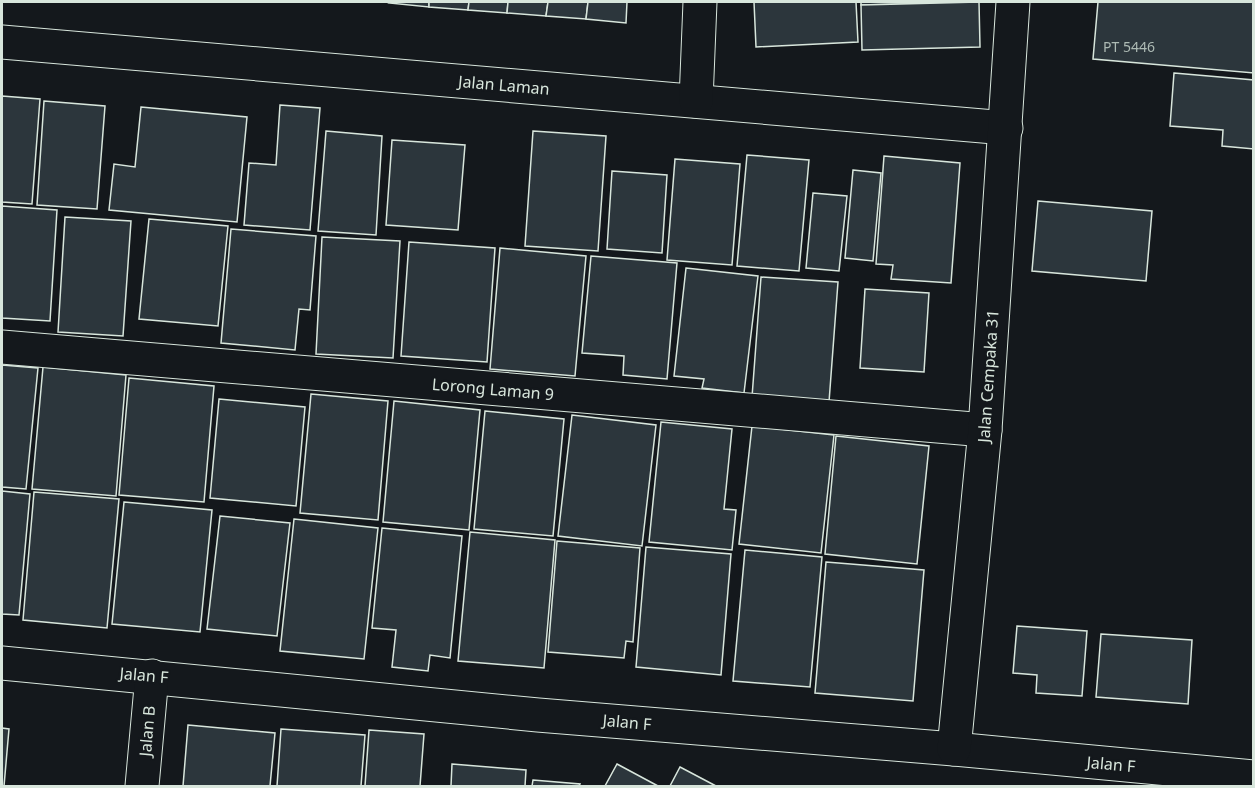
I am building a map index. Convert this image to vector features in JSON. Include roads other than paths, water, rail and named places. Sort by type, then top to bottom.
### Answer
[{"type":"street","points":[[696,101],[700,2]]},
{"type":"street","name":"Jalan Cempaka 31","points":[[954,749],[985,430],[1013,2]]},
{"type":"street","name":"Jalan Laman","points":[[2,42],[1006,128]]},
{"type":"street","name":"Lorong Laman 9","points":[[2,347],[985,430]]},
{"type":"street","name":"Jalan F","points":[[2,663],[538,715],[954,749],[1254,777]]},
{"type":"street","name":"Jalan B","points":[[142,786],[152,676]]}]
